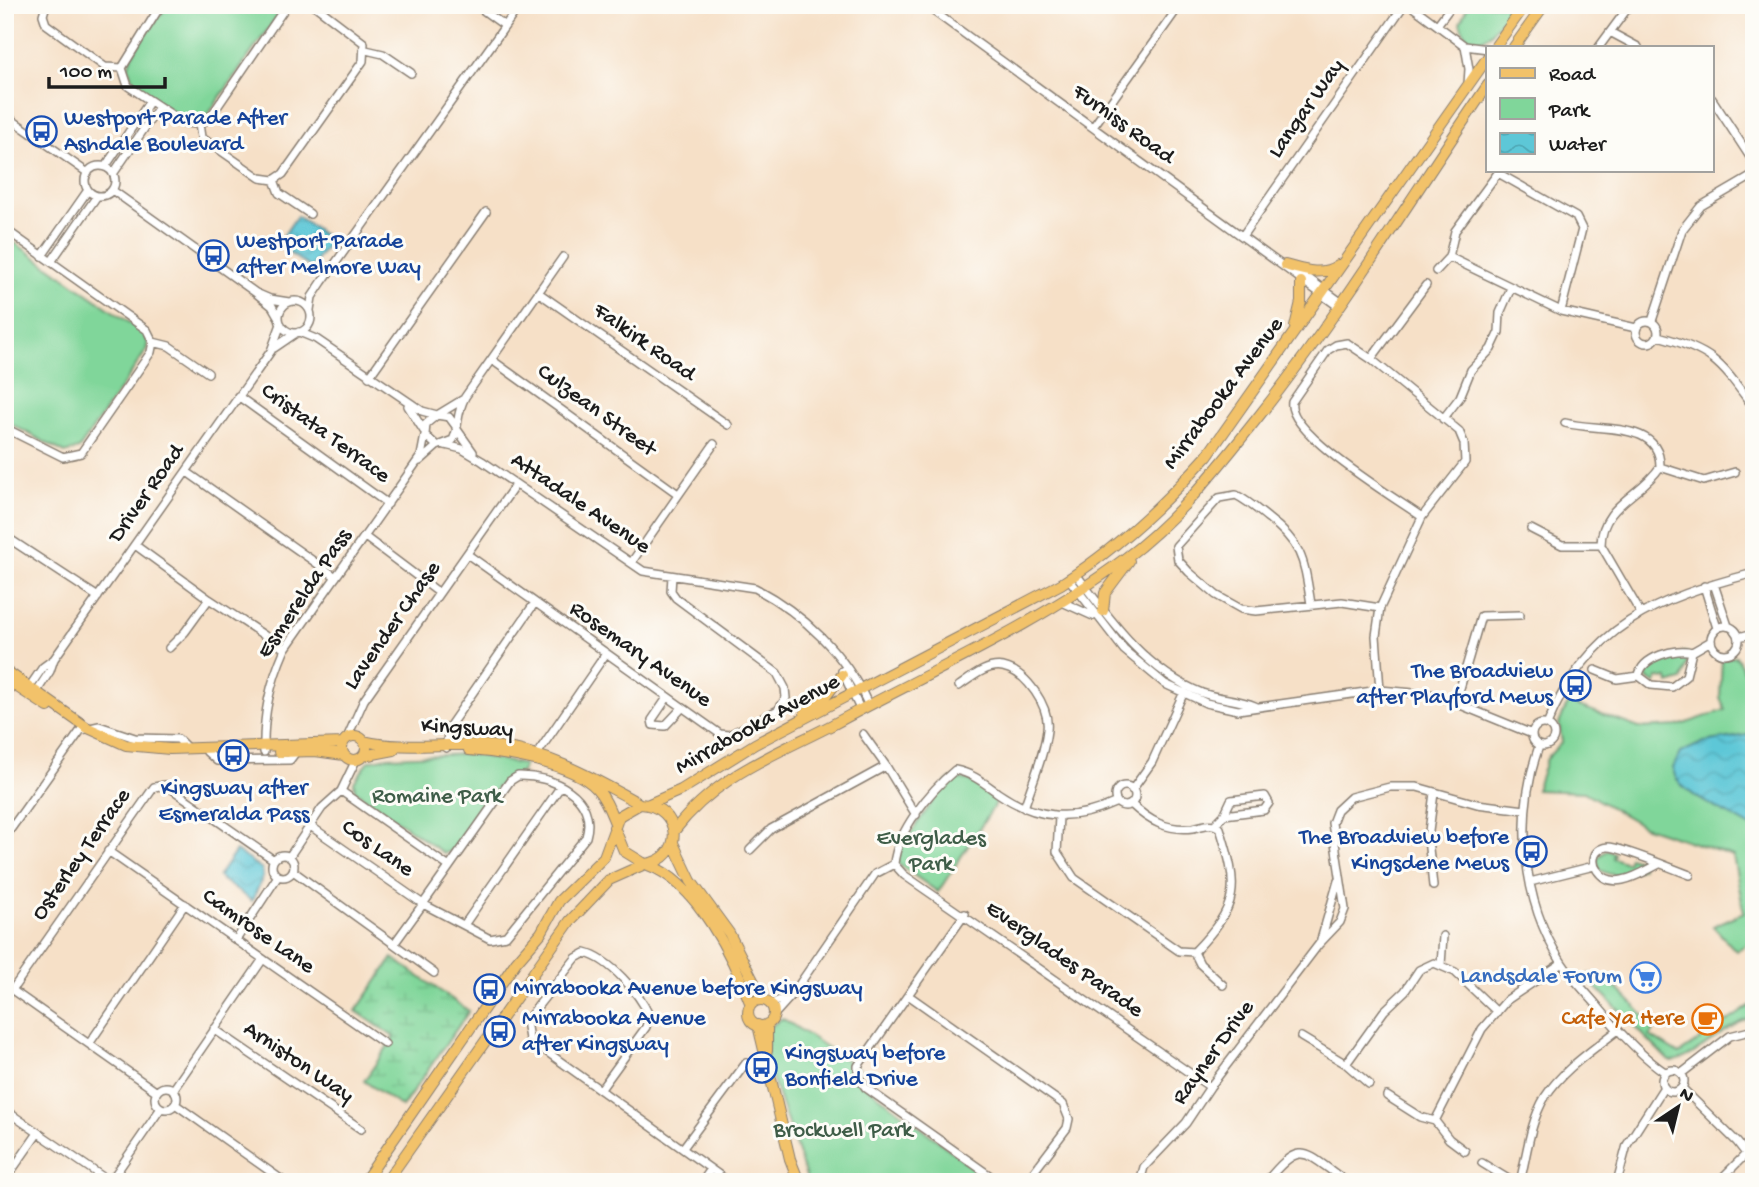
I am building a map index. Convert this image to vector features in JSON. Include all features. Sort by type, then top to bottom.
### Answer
[{"type":"main road","points":[[1496,46],[1525,5]]},
{"type":"main road","points":[[1515,46],[1544,5]]},
{"type":"main road","name":"Mirrabooka Avenue","points":[[645,804],[681,790],[785,729],[1072,576],[1155,510],[1193,471],[1486,60]]},
{"type":"main road","name":"Mirrabooka Avenue","points":[[674,831],[693,806],[710,791],[757,761],[1062,602],[1157,534],[1224,461],[1340,305],[1486,88]]},
{"type":"main road","points":[[1285,265],[1309,271],[1329,271],[1343,262]]},
{"type":"main road","points":[[1293,334],[1301,302],[1300,279]]},
{"type":"main road","points":[[1100,614],[1105,593],[1140,547]]},
{"type":"main road","name":"Kingsway","points":[[5,670],[31,692],[107,744],[135,752],[264,749],[362,739],[393,746],[446,747],[535,758],[592,776],[645,804]]},
{"type":"main road","points":[[785,729],[826,696],[842,675]]},
{"type":"main road","name":"Kingsway","points":[[5,679],[31,692]]},
{"type":"main road","name":"Kingsway","points":[[84,729],[126,746],[149,749],[315,751],[352,757],[390,750],[446,747]]},
{"type":"main road","points":[[345,740],[352,757],[366,748],[362,739]]},
{"type":"main road","name":"Kingsway","points":[[535,758],[590,783],[607,803],[614,825]]},
{"type":"main road","points":[[364,1182],[516,962],[541,933],[559,901],[604,858],[614,825],[625,810],[645,804],[666,814],[674,831],[673,843],[691,881],[729,933],[774,1015],[762,1025]]},
{"type":"main road","points":[[614,825],[624,851],[673,879],[696,904],[720,938],[751,1005],[749,1017],[762,1025],[769,1038],[766,1060],[799,1182]]},
{"type":"main road","points":[[386,1182],[569,921],[609,880],[661,859],[673,843]]},
{"type":"main road","points":[[751,1005],[766,1002]]},
{"type":"street","points":[[46,5],[43,15],[46,24],[105,68],[122,68]]},
{"type":"street","points":[[122,68],[161,5]]},
{"type":"street","points":[[122,68],[128,86],[184,123],[199,124],[209,119],[287,5]]},
{"type":"street","points":[[199,124],[201,137],[260,178],[274,180],[283,174],[363,61],[366,50],[364,43],[313,5]]},
{"type":"street","points":[[476,5],[505,26]]},
{"type":"street","points":[[298,332],[308,327],[312,297],[322,282],[520,5]]},
{"type":"street","name":"Furniss Road","points":[[925,5],[1285,265],[1300,279],[1340,305]]},
{"type":"street","points":[[1093,127],[1180,5]]},
{"type":"street","name":"Langar Way","points":[[1243,235],[1404,5]]},
{"type":"street","points":[[1410,5],[1465,46],[1486,49]]},
{"type":"street","points":[[1437,25],[1452,5]]},
{"type":"street","points":[[1600,46],[1630,5]]},
{"type":"street","points":[[1611,32],[1636,46]]},
{"type":"street","points":[[1465,46],[1469,69],[1467,86]]},
{"type":"street","points":[[366,50],[383,54],[411,73]]},
{"type":"street","points":[[104,167],[150,101]]},
{"type":"street","points":[[1714,102],[1754,163]]},
{"type":"street","points":[[113,174],[159,107]]},
{"type":"street","points":[[5,115],[88,173]]},
{"type":"street","points":[[51,262],[97,196],[112,190],[115,184],[113,174],[104,167],[96,167],[88,173],[85,180],[88,190],[97,196]]},
{"type":"street","points":[[1436,271],[1449,257],[1455,230],[1499,172],[1576,217],[1582,229],[1561,311]]},
{"type":"street","points":[[1652,321],[1682,230],[1701,205],[1754,175]]},
{"type":"street","points":[[274,180],[279,192],[310,214]]},
{"type":"street","points":[[42,256],[88,190]]},
{"type":"street","points":[[112,190],[257,293],[272,306],[288,331],[316,339],[403,400],[422,411],[449,417],[456,426]]},
{"type":"street","points":[[369,377],[486,212]]},
{"type":"street","points":[[5,229],[147,330],[153,342],[150,352],[81,453],[63,457],[5,428]]},
{"type":"street","points":[[403,400],[417,417],[425,434],[441,445],[455,436],[456,413],[465,397],[563,257]]},
{"type":"street","points":[[1449,257],[1561,311],[1636,328]]},
{"type":"street","points":[[280,321],[281,309],[291,301],[308,295],[322,282]]},
{"type":"street","points":[[1371,359],[1426,285]]},
{"type":"street","points":[[1443,419],[1460,397],[1464,380],[1491,349],[1499,332],[1500,313],[1511,288]]},
{"type":"street","points":[[257,293],[304,303],[311,313],[314,329],[328,349]]},
{"type":"street","name":"Falkirk Road","points":[[539,293],[727,425]]},
{"type":"street","name":"Driver Road","points":[[271,351],[280,321]]},
{"type":"street","points":[[1644,321],[1652,321],[1658,328],[1658,336],[1652,342],[1643,342],[1637,337],[1636,328],[1644,321]]},
{"type":"street","name":"Driver Road","points":[[31,692],[43,667],[54,659],[271,351],[298,332]]},
{"type":"street","points":[[1658,336],[1697,348],[1711,356],[1754,408]]},
{"type":"street","points":[[153,342],[169,346],[208,373]]},
{"type":"street","points":[[1380,690],[1376,636],[1380,608],[1422,517],[1465,462],[1464,443],[1459,432],[1371,359],[1347,343],[1336,345],[1328,350],[1292,402],[1290,409],[1295,419],[1320,445],[1422,517]]},
{"type":"street","name":"Culzean Street","points":[[492,360],[678,494]]},
{"type":"street","name":"Cristata Terrace","points":[[238,396],[388,503]]},
{"type":"street","points":[[425,434],[426,424],[450,410],[465,397]]},
{"type":"street","points":[[1565,423],[1586,428],[1638,433],[1650,438],[1657,446],[1660,467]]},
{"type":"street","name":"Attadale Avenue","points":[[456,426],[471,451],[482,461]]},
{"type":"street","name":"Esmerelda Pass","points":[[264,749],[270,682],[285,649],[421,456],[425,434]]},
{"type":"street","points":[[631,563],[714,444]]},
{"type":"street","name":"Esmerelda Pass","points":[[412,469],[441,445]]},
{"type":"street","name":"Attadale Avenue","points":[[441,445],[462,449],[482,461],[643,571],[755,588],[822,636],[840,660],[864,707]]},
{"type":"street","points":[[1660,467],[1704,481],[1735,472]]},
{"type":"street","points":[[1640,612],[1601,545],[1606,519],[1660,467]]},
{"type":"street","points":[[187,472],[336,576]]},
{"type":"street","name":"Lavender Chase","points":[[345,740],[364,700],[516,484]]},
{"type":"street","points":[[1311,604],[1298,545],[1285,531],[1236,495],[1219,498],[1176,546],[1176,554],[1189,572],[1229,604],[1256,611],[1311,604],[1360,603],[1380,608]]},
{"type":"street","points":[[1531,529],[1562,545],[1601,545]]},
{"type":"street","points":[[5,536],[98,597]]},
{"type":"street","points":[[365,537],[438,592]]},
{"type":"street","points":[[135,545],[209,599],[285,649]]},
{"type":"street","name":"Rosemary Avenue","points":[[467,554],[720,734],[729,735],[778,710],[786,698],[785,688],[773,669],[676,598],[671,591],[672,576]]},
{"type":"street","points":[[1547,725],[1576,674],[1605,638],[1640,612],[1704,586],[1754,573]]},
{"type":"street","points":[[1072,576],[1130,656],[1159,680],[1184,695],[1229,709],[1380,690],[1436,695],[1532,734]]},
{"type":"street","points":[[1714,584],[1728,626],[1739,637]]},
{"type":"street","points":[[1639,676],[1642,665],[1646,662],[1678,649],[1692,652],[1711,641],[1717,628],[1704,586]]},
{"type":"street","points":[[169,648],[209,599]]},
{"type":"street","points":[[1062,602],[1100,614],[1154,664],[1187,686],[1255,706]]},
{"type":"street","points":[[446,747],[449,727],[534,604]]},
{"type":"street","points":[[1456,702],[1481,616],[1520,615]]},
{"type":"street","points":[[1717,628],[1728,626]]},
{"type":"street","points":[[1739,637],[1754,633]]},
{"type":"street","points":[[1711,641],[1719,653],[1729,654],[1738,647],[1739,637]]},
{"type":"street","points":[[1595,670],[1617,679],[1639,676],[1651,685],[1672,687],[1686,676],[1692,652]]},
{"type":"street","points":[[535,758],[604,654]]},
{"type":"street","name":"Attadale Avenue","points":[[840,660],[842,675],[857,691]]},
{"type":"street","points":[[959,686],[981,670],[1003,667],[1022,677],[1039,697],[1048,728],[1024,808]]},
{"type":"street","points":[[1132,790],[1152,762],[1187,686]]},
{"type":"street","points":[[667,698],[652,720],[653,725],[665,726],[682,708]]},
{"type":"street","name":"Lavender Chase","points":[[355,722],[362,739]]},
{"type":"street","points":[[1538,725],[1547,725],[1553,731],[1554,738],[1549,745],[1539,746],[1532,734],[1538,725]]},
{"type":"street","points":[[5,837],[84,729]]},
{"type":"street","points":[[863,734],[916,815]]},
{"type":"street","points":[[1539,746],[1532,767],[1525,810],[1524,841],[1530,882],[1541,917],[1562,963],[1618,1030],[1665,1073]]},
{"type":"street","name":"Kingsway","points":[[207,752],[217,761],[290,760],[296,752]]},
{"type":"street","points":[[289,857],[309,825],[341,791],[352,757]]},
{"type":"street","points":[[750,850],[771,829],[886,766]]},
{"type":"street","points":[[774,1015],[792,995],[875,874],[894,864],[895,849],[916,815],[955,770],[968,772],[1024,808],[1059,817],[1089,813],[1117,802],[1125,806],[1131,804],[1135,798],[1132,790]]},
{"type":"street","points":[[394,944],[510,781],[518,776],[531,776],[561,786],[464,925]]},
{"type":"street","name":"Osterley Terrace","points":[[8,987],[154,787],[166,785],[274,860]]},
{"type":"street","name":"Cos Lane","points":[[309,825],[422,904],[490,939],[506,936],[586,836],[589,820],[587,810],[578,798],[561,786]]},
{"type":"street","name":"Rayner Drive","points":[[1140,1182],[1144,1167],[1175,1137],[1319,944],[1333,905],[1339,870],[1332,823],[1337,810],[1351,797],[1390,787],[1416,787],[1477,804],[1525,810]]},
{"type":"street","points":[[1117,802],[1116,793],[1120,788],[1132,790]]},
{"type":"street","points":[[341,791],[448,866]]},
{"type":"street","points":[[1433,886],[1428,839],[1434,793]]},
{"type":"street","points":[[1131,804],[1150,820],[1170,828],[1215,824],[1224,815],[1231,800],[1265,796],[1269,803],[1264,810],[1224,815]]},
{"type":"street","points":[[1059,817],[1057,852],[1074,878],[1179,951],[1194,952],[1213,933],[1234,896],[1229,859],[1220,828],[1215,824]]},
{"type":"street","points":[[1659,864],[1621,881],[1611,881],[1601,876],[1594,866],[1594,856],[1599,850],[1609,847],[1659,864],[1690,875]]},
{"type":"street","name":"Camrose Lane","points":[[108,851],[385,1044]]},
{"type":"street","points":[[281,856],[289,857],[293,863],[293,872],[286,877],[278,876],[272,867],[274,860],[281,856]]},
{"type":"street","name":"Everglades Parade","points":[[894,864],[904,875],[965,914],[1210,1087]]},
{"type":"street","points":[[1530,882],[1594,866]]},
{"type":"street","points":[[293,872],[434,973]]},
{"type":"street","points":[[236,940],[278,876]]},
{"type":"street","points":[[89,1044],[185,904]]},
{"type":"street","points":[[965,914],[858,1066],[858,1077],[866,1088],[999,1182]]},
{"type":"street","points":[[1441,965],[1443,936]]},
{"type":"street","points":[[1194,952],[1200,964],[1223,985]]},
{"type":"street","points":[[601,1090],[646,1027],[649,1015],[609,966],[585,953],[576,958],[526,1021],[529,1039],[729,1182]]},
{"type":"street","points":[[173,1090],[263,959]]},
{"type":"street","points":[[1346,1064],[1384,1011],[1405,991],[1419,970],[1434,963],[1455,972],[1497,1012]]},
{"type":"street","points":[[1435,1121],[1482,1029],[1531,982],[1562,963]]},
{"type":"street","points":[[8,987],[157,1091]]},
{"type":"street","points":[[766,1002],[792,995]]},
{"type":"street","points":[[908,995],[1063,1104],[1069,1119],[1067,1128],[1026,1182]]},
{"type":"street","name":"Arniston Way","points":[[214,1029],[360,1129]]},
{"type":"street","points":[[1520,1182],[1535,1122],[1546,1096],[1563,1074],[1618,1030]]},
{"type":"street","points":[[1682,1073],[1730,1036],[1754,1030]]},
{"type":"street","points":[[1301,1037],[1346,1064],[1369,1084]]},
{"type":"street","points":[[683,1148],[746,1063]]},
{"type":"street","points":[[1664,1087],[1673,1092],[1682,1088],[1685,1079],[1682,1073],[1672,1070],[1665,1073]]},
{"type":"street","points":[[1618,1182],[1627,1145],[1664,1087],[1665,1073]]},
{"type":"street","points":[[163,1087],[173,1090],[177,1097],[176,1104],[169,1109],[161,1108],[155,1099],[157,1091],[163,1087]]},
{"type":"street","points":[[1682,1088],[1754,1164]]},
{"type":"street","points":[[1387,1097],[1420,1117],[1435,1121],[1449,1139],[1465,1151]]},
{"type":"street","points":[[176,1104],[285,1182]]},
{"type":"street","points":[[5,1110],[110,1182],[161,1108]]},
{"type":"street","points":[[5,1180],[38,1133]]},
{"type":"street","points":[[1266,1182],[1286,1157],[1297,1152],[1307,1154],[1346,1182]]},
{"type":"street","points":[[1718,1182],[1746,1154]]},
{"type":"street","points":[[1482,1163],[1513,1182]]},
{"type":"street","points":[[702,1182],[711,1169]]},
{"type":"green space","points":[[168,5],[285,5],[209,113],[198,120],[182,118],[162,106],[142,89],[130,72],[129,64],[135,50]]},
{"type":"green space","points":[[1468,5],[1512,5],[1494,30],[1480,41],[1473,41],[1466,35],[1460,23]]},
{"type":"green space","points":[[5,236],[144,333],[148,342],[146,351],[79,449],[65,453],[5,421]]},
{"type":"green space","points":[[1685,652],[1690,655],[1682,680],[1669,684],[1668,679],[1657,678],[1656,684],[1643,675],[1655,663]]},
{"type":"green space","points":[[1736,656],[1754,689],[1754,940],[1736,951],[1713,926],[1744,912],[1733,856],[1643,826],[1584,792],[1536,790],[1547,758],[1562,742],[1559,724],[1568,702],[1639,728],[1678,726],[1725,710],[1720,697],[1722,659]]},
{"type":"green space","name":"Romaine Park","points":[[469,754],[525,765],[521,772],[498,786],[452,851],[443,853],[355,791],[354,782],[369,761],[388,757]]},
{"type":"green space","name":"Everglades Park","points":[[954,778],[969,780],[998,800],[938,892],[898,864],[899,850],[946,782]]},
{"type":"green space","points":[[1607,850],[1614,853],[1613,858],[1627,863],[1629,857],[1641,861],[1642,868],[1620,875],[1599,869],[1597,858]]},
{"type":"green space","points":[[393,958],[469,1011],[402,1107],[364,1081],[394,1037],[356,1011]]},
{"type":"green space","points":[[1589,974],[1607,982],[1625,996],[1655,1028],[1650,1036],[1679,1054],[1754,1005],[1754,1018],[1731,1027],[1689,1056],[1669,1061],[1590,981]]},
{"type":"green space","name":"Brockwell Park","points":[[782,1018],[858,1068],[861,1082],[992,1182],[808,1182],[766,1060],[769,1028]]},
{"type":"water","points":[[297,216],[331,240],[311,268],[277,245]]},
{"type":"water","points":[[1754,734],[1754,829],[1683,787],[1673,768],[1680,753],[1704,742]]},
{"type":"water","points":[[236,851],[262,869],[263,877],[252,901],[218,877]]},
{"type":"place","name":"Westport Parade After Ashdale Boulevard","points":[[41,132]]},
{"type":"place","name":"Westport Parade after Melmore Way","points":[[213,255]]},
{"type":"place","name":"The Broadview after Playford Mews","points":[[1576,685]]},
{"type":"place","name":"Kingsway after Esmeralda Pass","points":[[234,755]]},
{"type":"place","name":"The Broadview before Kingsdene Mews","points":[[1532,851]]},
{"type":"place","name":"Landsdale Forum","points":[[1645,977]]},
{"type":"place","name":"Mirrabooka Avenue before Kingsway","points":[[490,989]]},
{"type":"place","name":"Cafe Ya Here","points":[[1708,1019]]},
{"type":"place","name":"Mirrabooka Avenue after Kingsway","points":[[499,1032]]},
{"type":"place","name":"Kingsway before Bonfield Drive","points":[[762,1067]]}]
